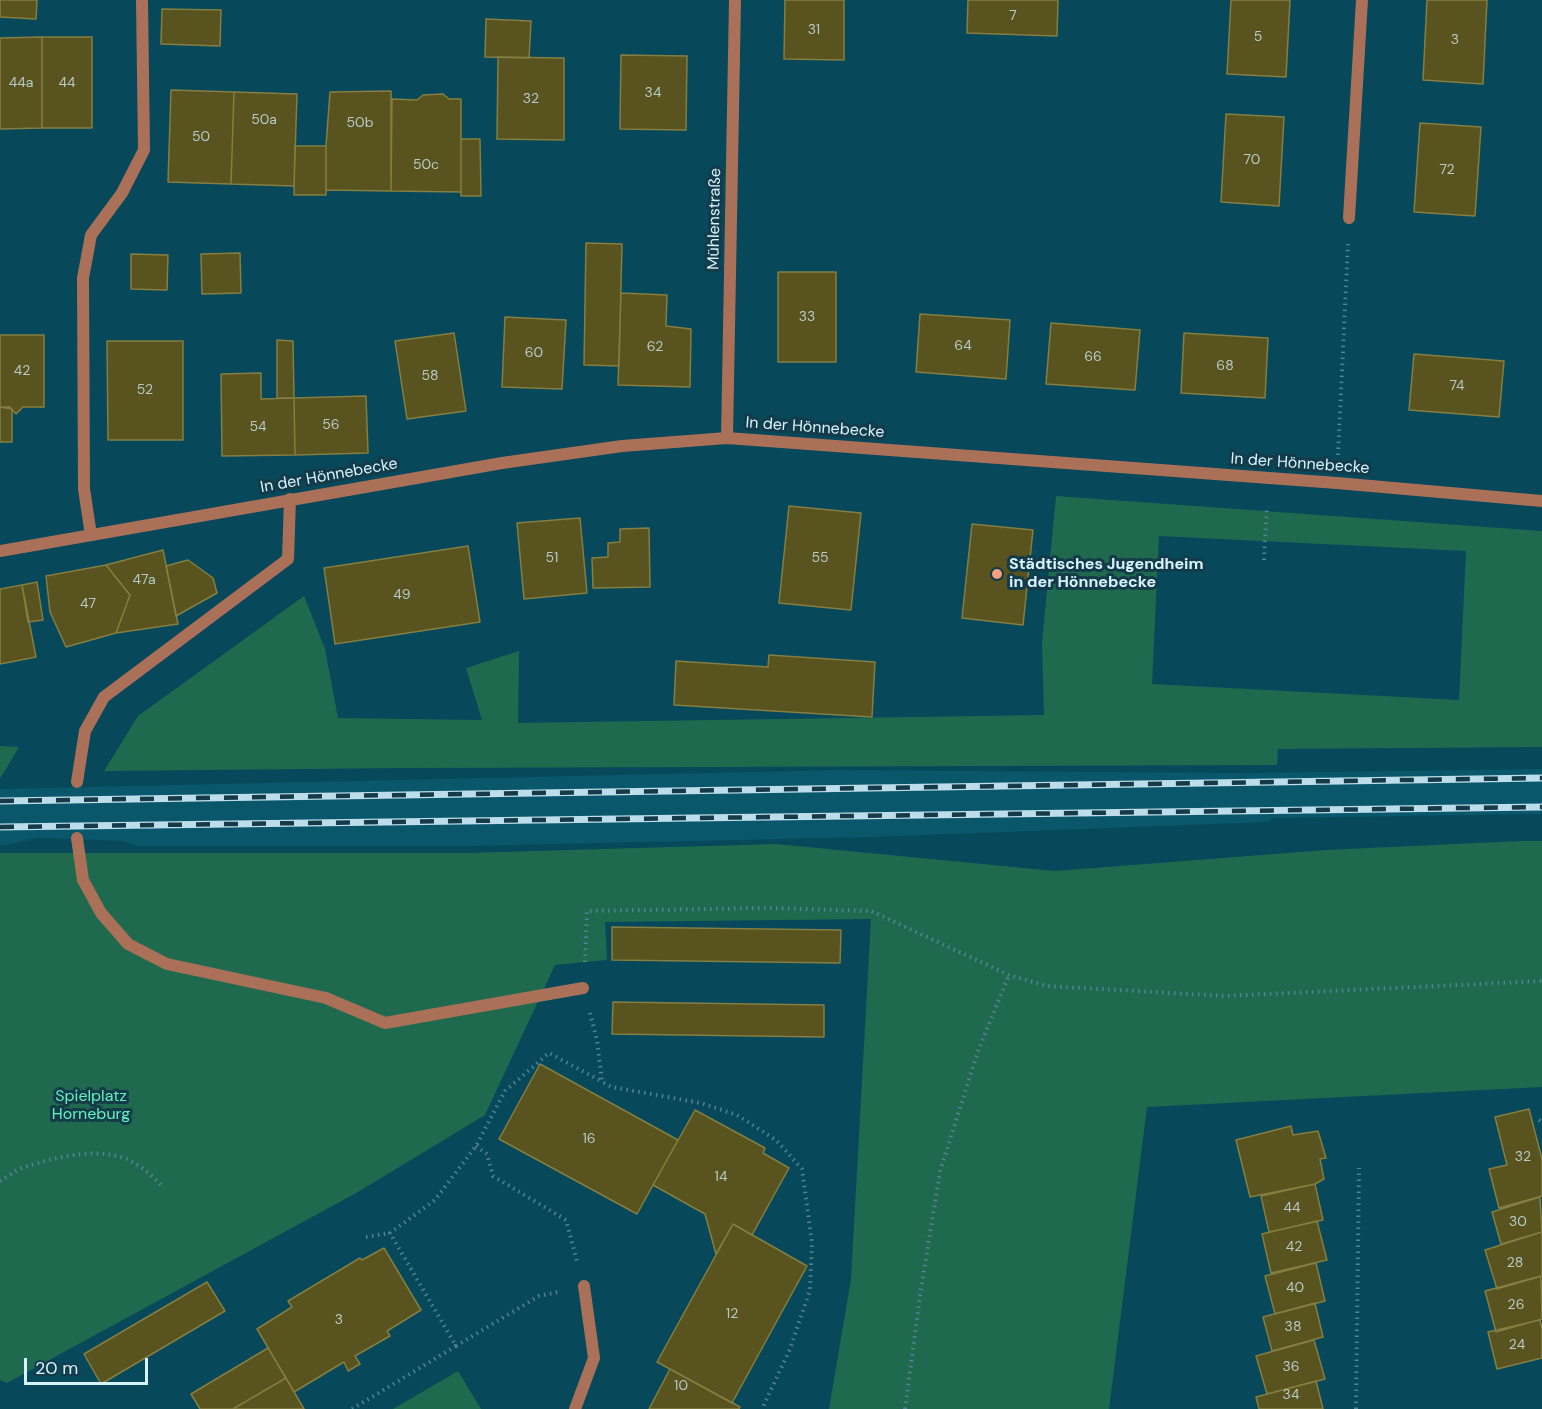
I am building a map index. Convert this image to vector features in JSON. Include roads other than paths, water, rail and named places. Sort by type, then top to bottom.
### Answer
[{"type":"street","points":[[91,535],[84,489],[83,278],[91,235],[122,193],[144,150],[142,0]]},
{"type":"street","name":"Mühlenstraße","points":[[727,438],[735,0]]},
{"type":"street","points":[[1349,218],[1362,0]]},
{"type":"street","name":"In der Hönnebecke","points":[[0,551],[502,463],[622,446],[727,438],[1337,483],[1542,501]]},
{"type":"street","points":[[77,783],[86,730],[104,697],[288,559],[290,499]]},
{"type":"street","points":[[77,838],[83,880],[101,913],[128,944],[167,964],[326,998],[385,1023],[583,988]]},
{"type":"street","points":[[575,1409],[594,1358],[584,1286]]},
{"type":"railway","points":[[0,801],[1542,778]]},
{"type":"railway","points":[[0,827],[1542,807]]},
{"type":"place","name":"Städtisches Jugendheim in der Hönnebecke","points":[[997,574]]},
{"type":"park label","name":"Spielplatz Horneburg","points":[[91,1106]]}]
